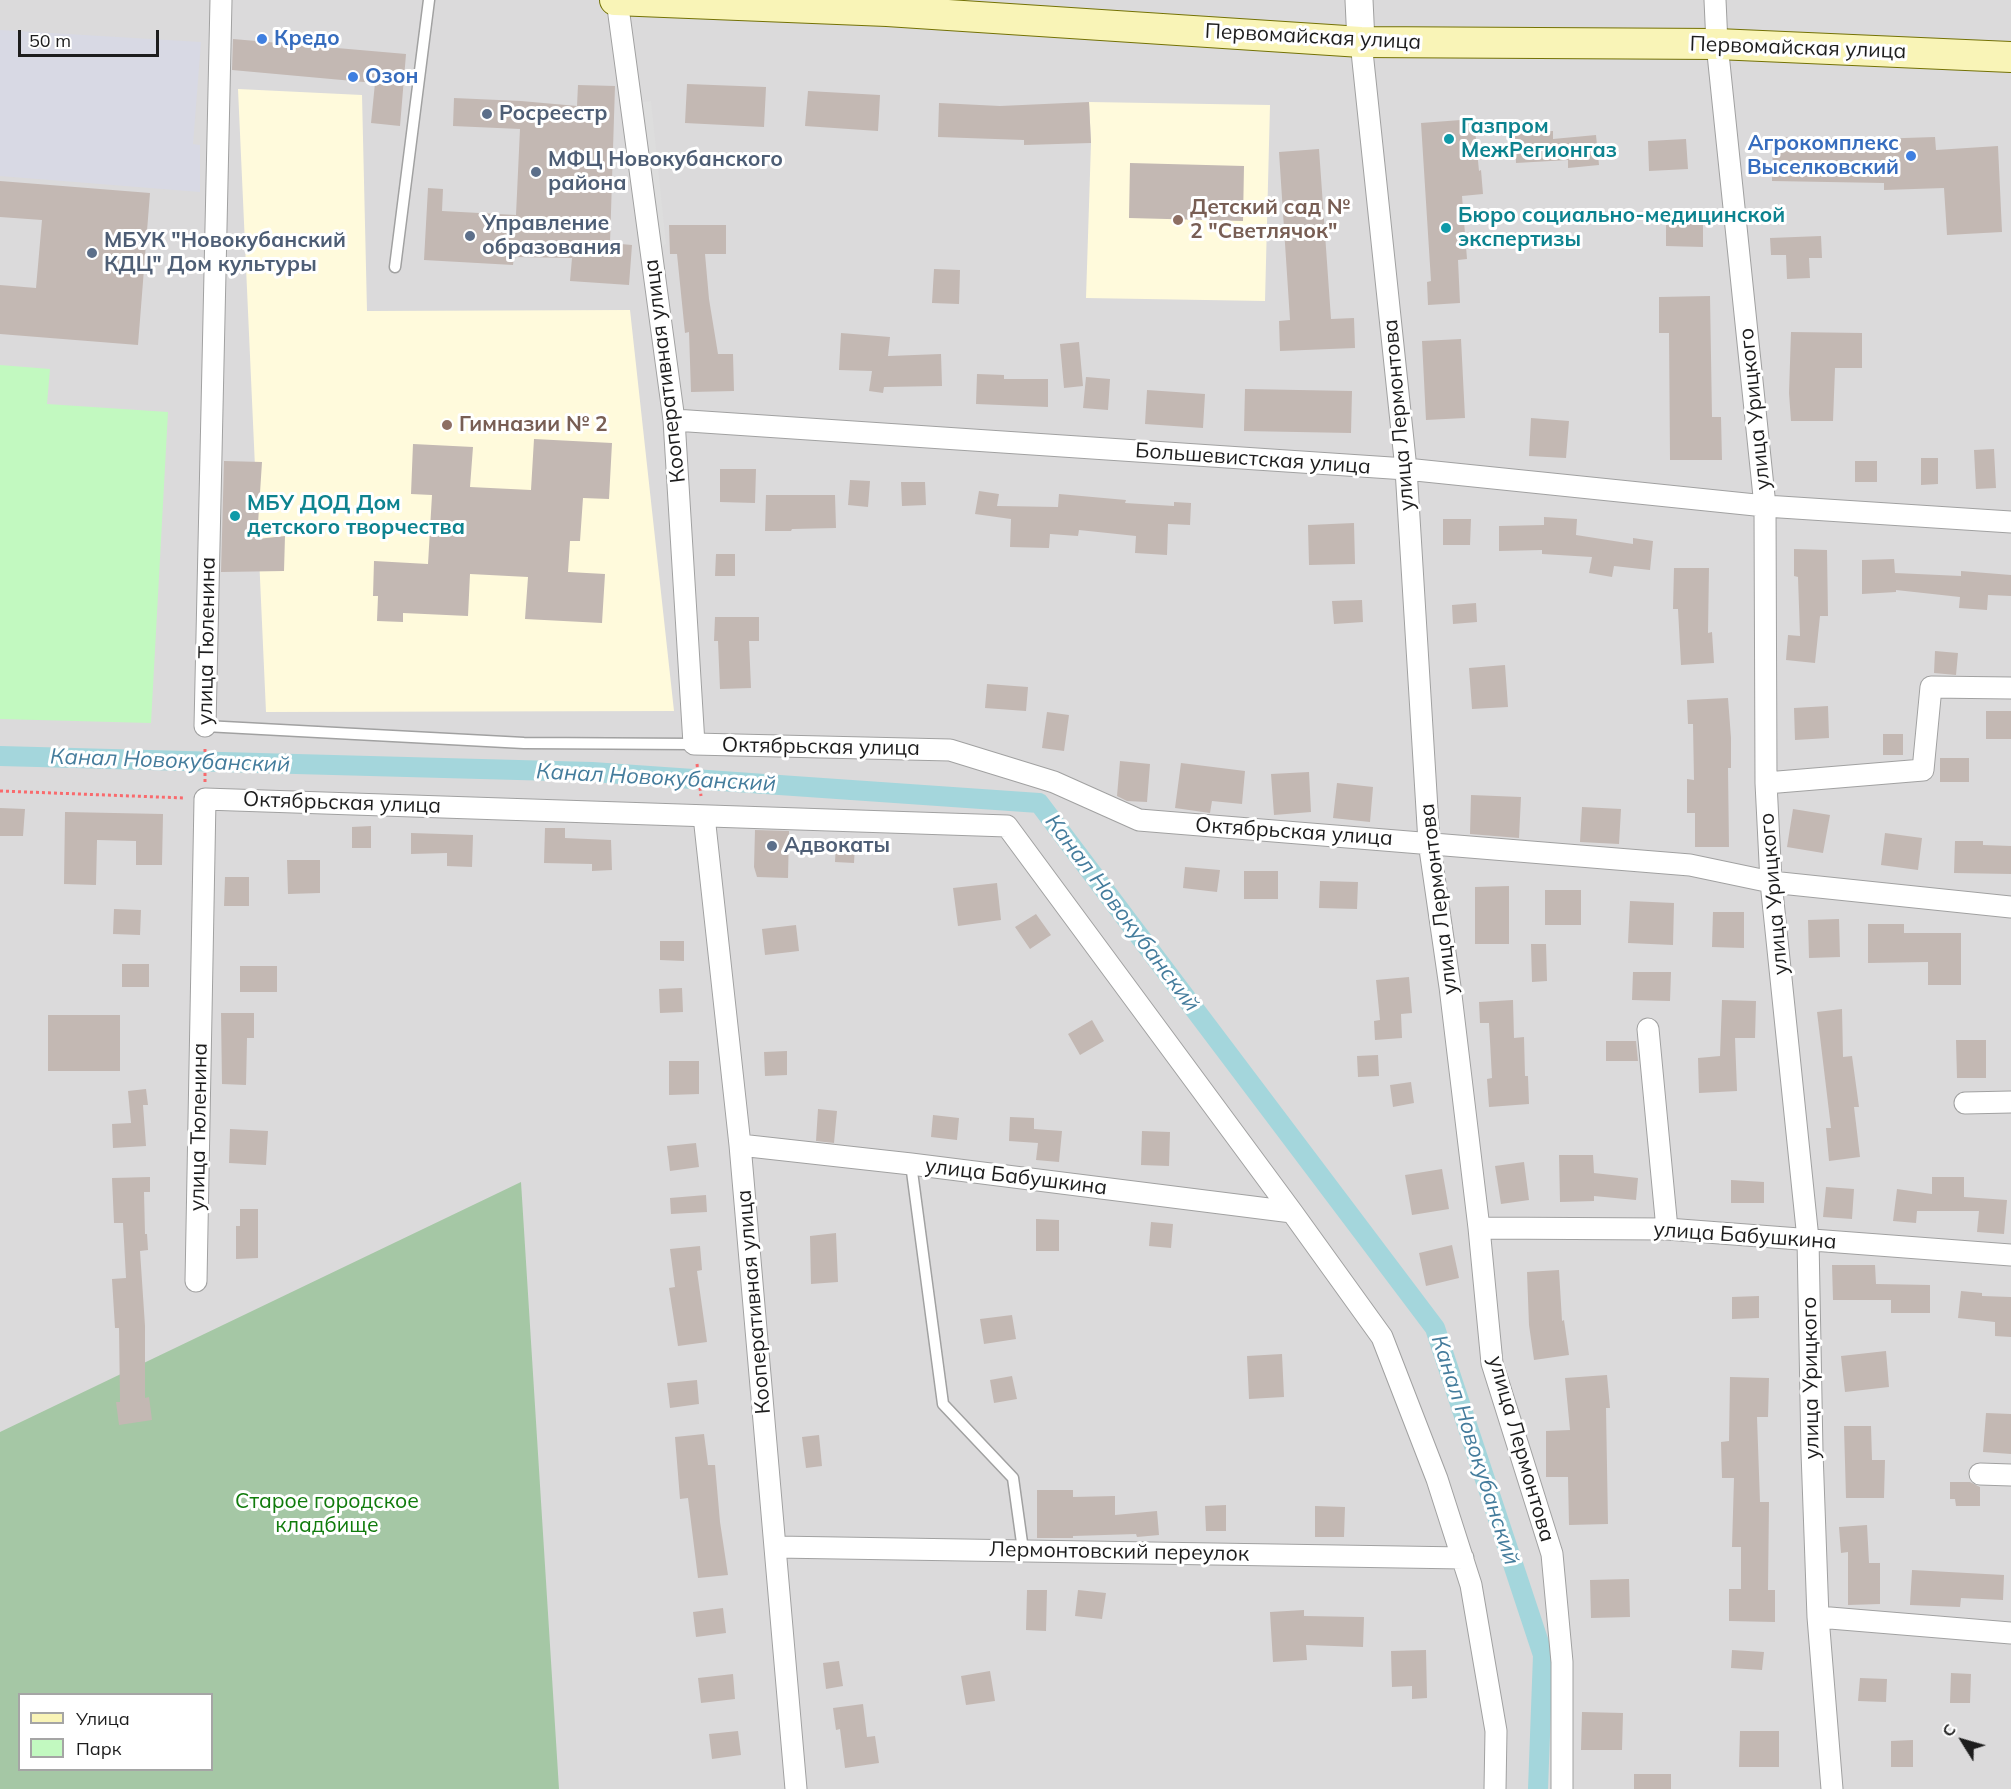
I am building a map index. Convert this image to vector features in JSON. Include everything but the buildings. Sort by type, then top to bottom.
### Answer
[{"type":"main road","name":"Первомайская улица","points":[[616,0],[887,12],[1360,42],[1717,44],[2011,57]]},
{"type":"street","name":"улица Тюленина","points":[[205,726],[220,0]]},
{"type":"street","name":"Кооперативная улица","points":[[616,0],[674,420],[694,744]]},
{"type":"street","name":"улица Лермонтова","points":[[1359,0],[1360,42],[1406,469],[1429,842],[1450,987],[1479,1228],[1492,1363],[1552,1554],[1562,1662],[1562,1789]]},
{"type":"street","name":"улица Урицкого","points":[[1715,0],[1717,44],[1765,506],[1766,783],[1771,882],[1808,1239],[1818,1617],[1832,1789]]},
{"type":"street","name":"Большевистская улица","points":[[674,420],[1406,469],[1765,506],[2011,522]]},
{"type":"street","points":[[1766,783],[1923,770],[1931,687],[2011,688]]},
{"type":"street","name":"Октябрьская улица","points":[[694,744],[950,750],[1054,782],[1140,820],[1690,865],[1771,882],[2011,907]]},
{"type":"street","name":"улица Тюленина","points":[[196,1281],[205,799]]},
{"type":"street","name":"Октябрьская улица","points":[[205,799],[1007,826],[1292,1212]]},
{"type":"street","name":"Кооперативная улица","points":[[704,816],[740,1145],[796,1789]]},
{"type":"street","points":[[1648,1029],[1666,1229]]},
{"type":"street","points":[[1965,1103],[2011,1102]]},
{"type":"street","name":"улица Бабушкина","points":[[740,1145],[1292,1212]]},
{"type":"street","points":[[1292,1212],[1382,1338],[1437,1479],[1471,1585],[1496,1731],[1496,1789]]},
{"type":"street","name":"улица Бабушкина","points":[[1479,1228],[1666,1229],[2011,1255]]},
{"type":"street","points":[[1980,1474],[2011,1475]]},
{"type":"street","name":"Лермонтовский переулок","points":[[776,1547],[1463,1558]]},
{"type":"street","points":[[1818,1617],[2011,1633]]},
{"type":"lane","points":[[395,267],[429,0]]},
{"type":"lane","points":[[205,726],[524,743],[694,744]]},
{"type":"lane","points":[[911,1164],[943,1404],[1013,1478],[1023,1550]]},
{"type":"path","name":"улица Тюленина","points":[[205,726],[205,799]]},
{"type":"path","points":[[694,744],[704,816]]},
{"type":"path","points":[[0,791],[205,799]]},
{"type":"shaded area","points":[[0,0],[2011,0],[2011,1789],[0,1789]]},
{"type":"shaded area","points":[[0,30],[201,42],[193,144],[200,145],[200,192],[0,176]]},
{"type":"shaded area","name":"Гимназии № 2","points":[[238,89],[362,95],[367,311],[630,310],[674,711],[266,712]]},
{"type":"shaded area","points":[[651,101],[666,244],[659,249],[643,102]]},
{"type":"shaded area","name":"Детский сад № 2 \"Светлячок\"","points":[[1089,102],[1270,105],[1265,301],[1086,298],[1091,143]]},
{"type":"green space","points":[[0,365],[50,369],[47,404],[168,412],[151,723],[0,719]]},
{"type":"green space","name":"Старое городское кладбище","points":[[521,1182],[559,1789],[0,1789],[0,1432]]},
{"type":"waterway","name":"Канал Новокубанский","points":[[0,756],[592,772],[1039,803],[1435,1328],[1543,1655],[1538,1789]]},
{"type":"place","name":"Кредо","points":[[262,39]]},
{"type":"place","name":"Озон","points":[[353,77]]},
{"type":"place","name":"Росреестр","points":[[487,114]]},
{"type":"place","name":"Газпром МежРегионгаз","points":[[1449,139]]},
{"type":"place","name":"Агрокомплекс Выселковский","points":[[1911,156]]},
{"type":"place","name":"МФЦ Новокубанского района","points":[[536,172]]},
{"type":"place","name":"Детский сад № 2 \"Светлячок\"","points":[[1178,220]]},
{"type":"place","name":"Бюро социально-медицинской экспертизы","points":[[1446,228]]},
{"type":"place","name":"Управление образования","points":[[470,236]]},
{"type":"place","name":"МБУК \"Новокубанский КДЦ\" Дом культуры","points":[[92,253]]},
{"type":"place","name":"Гимназии № 2","points":[[447,425]]},
{"type":"place","name":"МБУ ДОД Дом детского творчества","points":[[235,516]]},
{"type":"place","name":"Адвокаты","points":[[772,846]]}]
